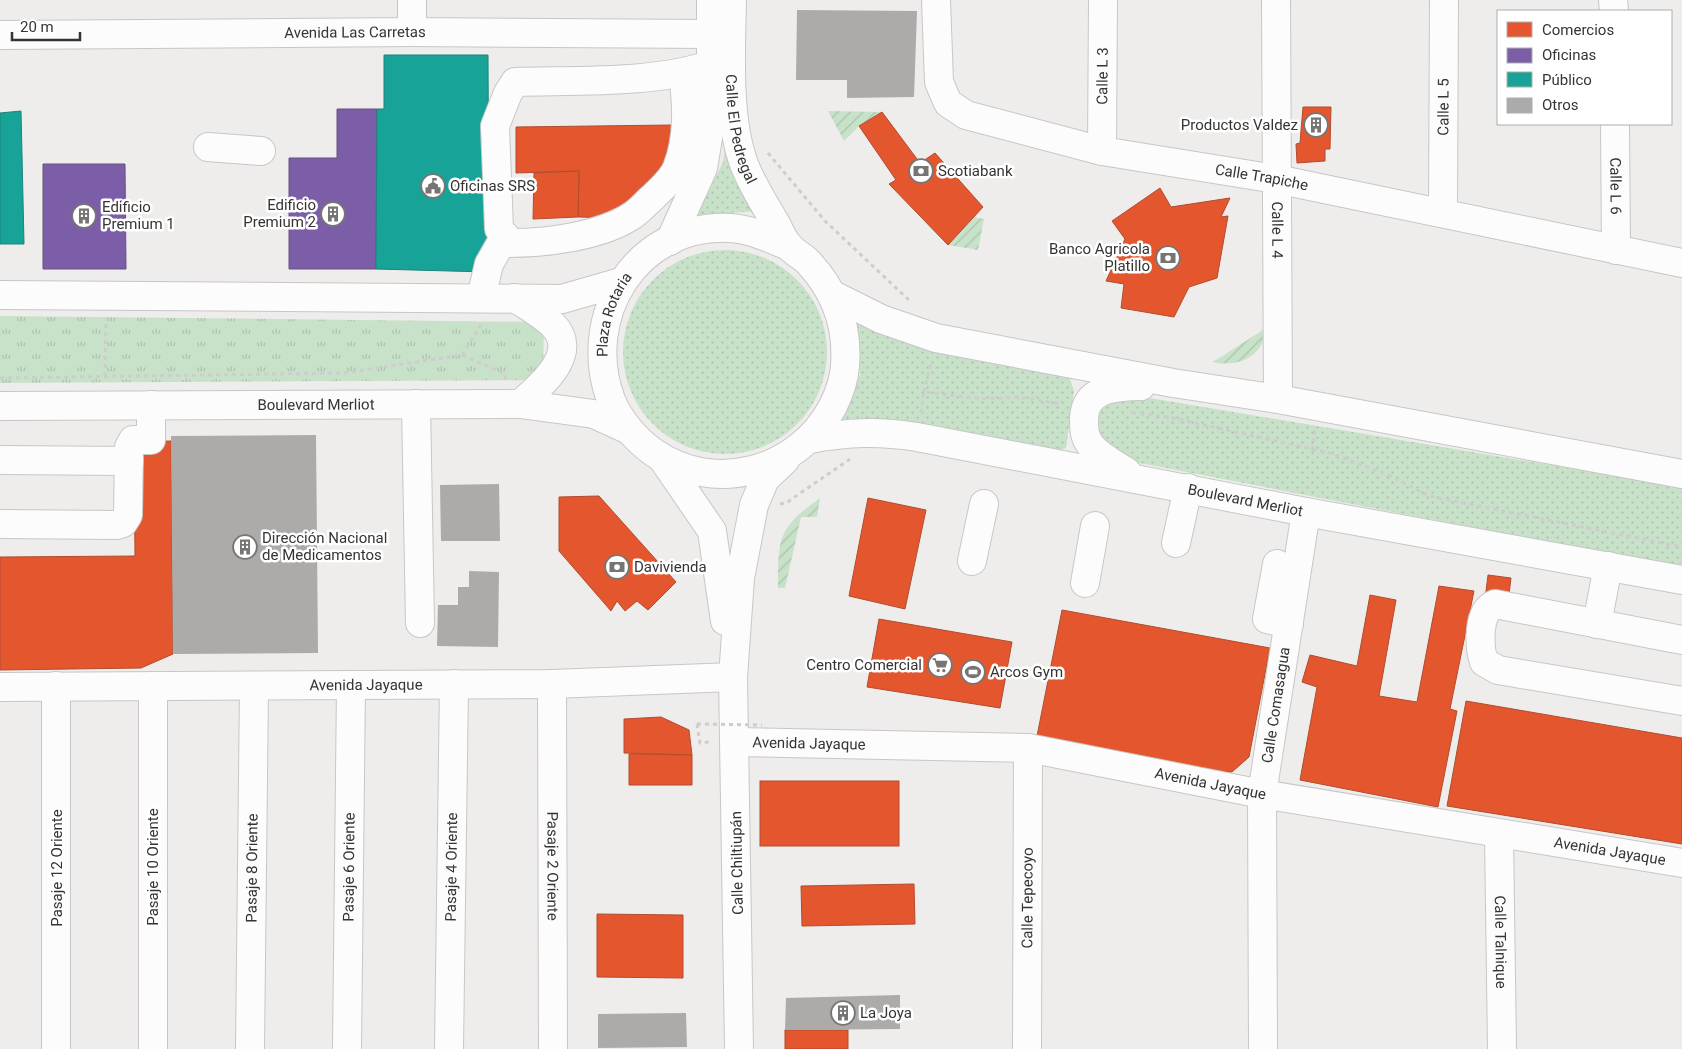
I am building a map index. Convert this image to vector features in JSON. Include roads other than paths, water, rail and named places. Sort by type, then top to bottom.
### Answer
[{"type":"street","points":[[412,0],[412,32]]},
{"type":"street","name":"Calle El Pedregal","points":[[670,241],[703,168],[711,120],[711,0]]},
{"type":"street","name":"Calle El Pedregal","points":[[732,0],[735,128],[744,164],[788,246]]},
{"type":"street","name":"Calle Trapiche","points":[[936,0],[939,82],[948,102],[966,115],[1102,151],[1276,179],[1682,262]]},
{"type":"street","name":"Calle L 3","points":[[1102,151],[1103,0]]},
{"type":"street","name":"Calle L 4","points":[[1276,0],[1278,400]]},
{"type":"street","name":"Calle L 5","points":[[1444,0],[1444,212]]},
{"type":"street","name":"Avenida Las Carretas","points":[[0,35],[412,32],[711,34]]},
{"type":"street","points":[[683,73],[686,95],[686,134],[677,168],[669,182],[633,215],[612,226],[566,240],[510,243],[499,229],[495,126],[508,93],[515,82],[656,76],[683,73],[712,64]]},
{"type":"street","name":"Calle L 6","points":[[1615,125],[1616,250]]},
{"type":"street","points":[[208,147],[261,151]]},
{"type":"street","name":"Plaza Rotaria","points":[[730,228],[760,234],[788,246],[806,260],[821,276],[833,295],[842,319],[846,345],[845,370],[838,395],[830,411],[810,439],[789,455],[765,467],[739,474],[713,475],[687,469],[662,458],[644,446],[629,430],[612,403],[603,373],[601,342],[608,311],[622,282],[643,258],[670,241],[699,230],[730,228]]},
{"type":"street","points":[[497,298],[489,264],[506,236]]},
{"type":"street","points":[[0,295],[562,299],[622,282]]},
{"type":"street","points":[[833,295],[881,319],[936,338],[1172,383],[1278,400],[1682,474]]},
{"type":"street","points":[[497,298],[554,326],[562,342],[561,354],[552,373],[520,404]]},
{"type":"street","points":[[1134,478],[1093,447],[1084,432],[1085,408],[1091,398],[1104,389],[1172,383]]},
{"type":"street","points":[[416,404],[420,624]]},
{"type":"street","name":"Boulevard Merliot","points":[[0,406],[520,404],[594,414],[629,430]]},
{"type":"street","points":[[0,524],[117,525],[123,523],[128,516],[129,447],[133,440],[150,440],[151,405]]},
{"type":"street","name":"Boulevard Merliot","points":[[810,439],[846,432],[881,432],[1682,580]]},
{"type":"street","name":"Calle Chiltiupán","points":[[739,1049],[733,677],[740,578],[749,525],[765,479],[789,455]]},
{"type":"street","name":"Calle Chiltiupán","points":[[662,458],[712,531],[733,677]]},
{"type":"street","points":[[0,460],[128,462]]},
{"type":"street","points":[[1176,543],[1188,488]]},
{"type":"street","points":[[972,561],[984,504]]},
{"type":"street","name":"Calle Comasagua","points":[[1263,1049],[1262,794],[1306,512]]},
{"type":"street","points":[[1085,583],[1095,526]]},
{"type":"street","points":[[1277,564],[1267,620],[1289,624]]},
{"type":"street","points":[[1597,624],[1608,566]]},
{"type":"street","points":[[1682,640],[1496,604],[1490,606],[1484,615],[1480,650],[1484,662],[1498,670],[1682,701]]},
{"type":"street","name":"Avenida Jayaque","points":[[0,686],[552,684],[733,677]]},
{"type":"street","name":"Pasaje 4 Oriente","points":[[449,1049],[454,684]]},
{"type":"street","name":"Pasaje 2 Oriente","points":[[552,684],[553,1049]]},
{"type":"street","name":"Pasaje 6 Oriente","points":[[347,1049],[351,685]]},
{"type":"street","name":"Pasaje 12 Oriente","points":[[56,686],[56,1049]]},
{"type":"street","name":"Pasaje 10 Oriente","points":[[153,686],[153,1049]]},
{"type":"street","name":"Pasaje 8 Oriente","points":[[250,1049],[254,686]]},
{"type":"street","name":"Avenida Jayaque","points":[[735,742],[1028,748],[1262,794],[1682,863]]},
{"type":"street","name":"Calle Tepecoyo","points":[[1027,1049],[1028,748]]},
{"type":"street","name":"Calle Talnique","points":[[1499,834],[1502,1049]]},
{"type":"place","name":"Productos Valdez","points":[[1316,125]]},
{"type":"place","name":"Scotiabank","points":[[921,171]]},
{"type":"place","name":"Oficinas SRS","points":[[433,186]]},
{"type":"place","name":"Edificio Premium 2","points":[[333,214]]},
{"type":"place","name":"Edificio Premium 1","points":[[84,216]]},
{"type":"place","name":"Banco Agricola Platillo","points":[[1168,258]]},
{"type":"place","name":"Dirección Nacional de Medicamentos","points":[[245,547]]},
{"type":"place","name":"Davivienda","points":[[617,567]]},
{"type":"place","name":"Centro Comercial","points":[[940,665]]},
{"type":"place","name":"Arcos Gym","points":[[973,672]]},
{"type":"place","name":"La Joya","points":[[843,1013]]}]
